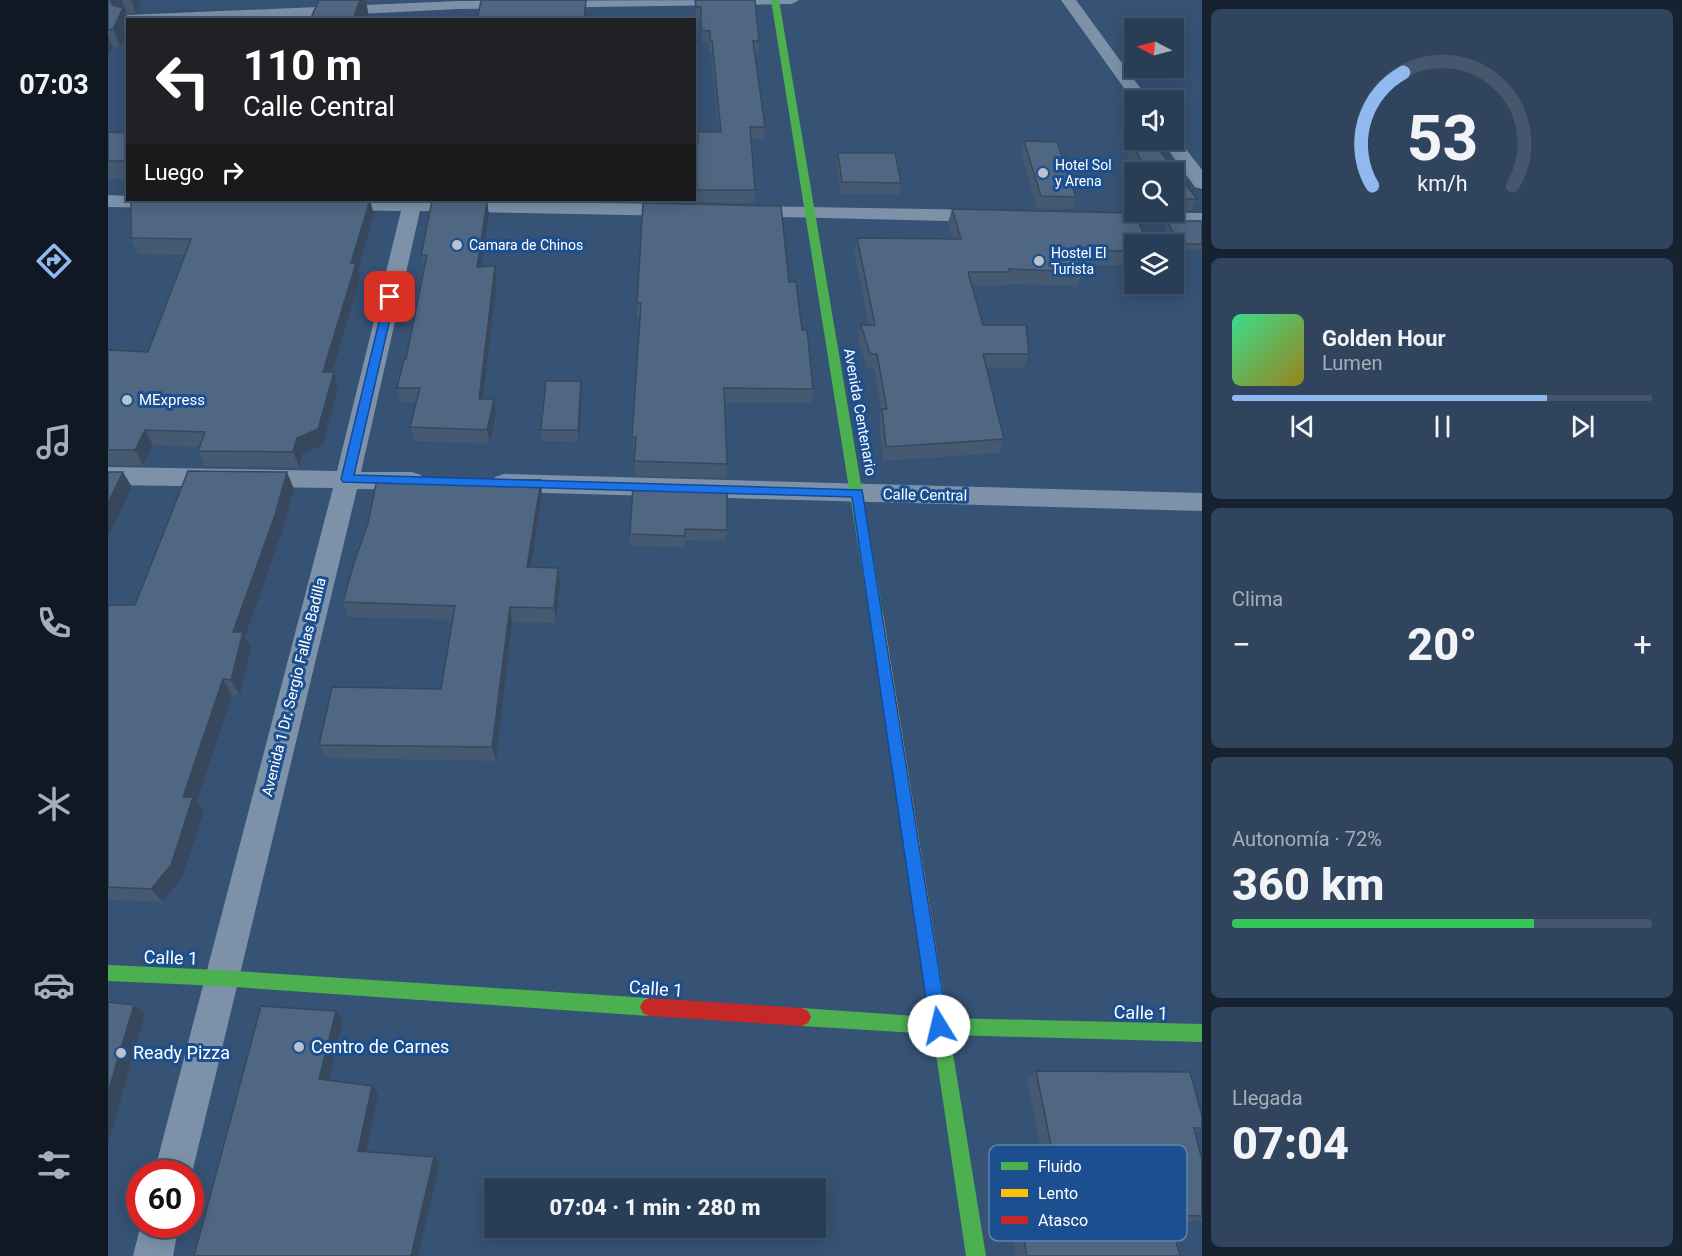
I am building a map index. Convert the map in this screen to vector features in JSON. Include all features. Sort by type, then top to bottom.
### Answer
[{"type":"main road","name":"Avenida Centenario","points":[[775,0],[857,493],[976,1256]]},
{"type":"main road","name":"Calle 1","points":[[108,973],[220,978],[939,1026],[1202,1033]]},
{"type":"street","points":[[180,17],[196,0]]},
{"type":"street","points":[[163,18],[792,0]]},
{"type":"street","points":[[1068,0],[1134,90]]},
{"type":"street","points":[[108,20],[126,20]]},
{"type":"street","points":[[1177,150],[1202,183]]},
{"type":"street","points":[[108,201],[190,202]]},
{"type":"street","points":[[318,204],[412,203],[704,211]]},
{"type":"street","name":"Avenida 1 Dr. Sergio Fallas Badilla","points":[[176,1160],[347,479],[412,203]]},
{"type":"street","points":[[727,211],[1000,216]]},
{"type":"street","points":[[1083,217],[1202,219]]},
{"type":"street","points":[[108,476],[430,481]]},
{"type":"street","name":"Calle Central","points":[[478,483],[1202,502]]},
{"type":"street","points":[[153,1256],[157,1238]]},
{"type":"building","points":[[108,0],[114,0],[111,2],[112,5],[123,8],[113,29],[108,30]]},
{"type":"building","points":[[319,0],[360,0],[354,18],[311,18]]},
{"type":"building","points":[[586,0],[584,18],[477,18],[481,1]]},
{"type":"building","points":[[695,0],[755,0],[759,41],[753,41],[765,127],[750,127],[755,190],[696,190],[698,132],[721,132],[712,40],[710,40],[710,31],[701,30],[701,7],[696,7]]},
{"type":"building","points":[[108,132],[126,133],[126,159],[108,161]]},
{"type":"building","points":[[1024,141],[1057,142],[1076,197],[1041,196]]},
{"type":"building","points":[[1136,150],[1160,150],[1169,162],[1142,162]]},
{"type":"building","points":[[838,153],[895,153],[901,183],[842,182]]},
{"type":"building","points":[[1184,182],[1197,199],[1184,199]]},
{"type":"building","points":[[131,201],[370,201],[351,263],[356,263],[323,372],[334,372],[318,429],[297,438],[293,452],[198,451],[205,432],[145,430],[135,450],[108,450],[108,350],[148,352],[191,239],[131,238]]},
{"type":"building","points":[[432,201],[487,202],[477,267],[495,266],[479,399],[494,399],[487,430],[410,427],[420,388],[397,388],[404,359],[406,359],[427,255],[421,255]]},
{"type":"building","points":[[643,203],[781,206],[789,282],[796,282],[802,330],[807,330],[813,389],[724,388],[727,464],[634,461],[636,437],[632,437],[641,303],[637,303]]},
{"type":"building","points":[[952,209],[1124,213],[1124,222],[1139,222],[1144,234],[1124,234],[1124,251],[1074,250],[1083,272],[1009,269],[1009,272],[968,272],[983,325],[1026,325],[1029,354],[983,354],[1004,439],[886,447],[882,409],[887,409],[877,354],[870,354],[861,325],[875,325],[857,238],[961,239]]},
{"type":"building","points":[[1202,221],[1202,244],[1184,244],[1184,234],[1174,234],[1168,222]]},
{"type":"building","points":[[546,381],[581,381],[578,430],[541,430]]},
{"type":"building","points":[[188,471],[287,472],[275,515],[233,632],[243,632],[231,680],[223,679],[183,797],[193,797],[171,865],[151,889],[108,887],[108,605],[135,605]]},
{"type":"building","points":[[108,472],[123,472],[108,503]]},
{"type":"building","points":[[377,479],[541,480],[527,567],[558,568],[554,608],[510,607],[492,747],[319,745],[332,687],[441,689],[455,606],[343,602],[368,523]]},
{"type":"building","points":[[633,486],[727,489],[727,530],[685,529],[685,536],[630,534]]},
{"type":"building","points":[[108,1002],[134,1005],[108,1092]]},
{"type":"building","points":[[261,1006],[336,1011],[319,1079],[372,1086],[358,1151],[434,1157],[411,1256],[194,1256],[199,1238],[204,1238],[204,1219]]},
{"type":"building","points":[[1036,1071],[1190,1072],[1202,1116],[1202,1128],[1194,1128],[1202,1160],[1202,1216],[1187,1216],[1187,1145],[1051,1145]]},
{"type":"building","points":[[1024,1241],[1176,1241],[1180,1256],[1027,1256]]},
{"type":"traffic: fast","points":[[775,0],[876,614]]},
{"type":"traffic: fast","points":[[930,959],[976,1256]]},
{"type":"traffic: fast","points":[[108,973],[220,978],[649,1007]]},
{"type":"traffic: fast","points":[[802,1017],[939,1026],[1202,1033]]},
{"type":"traffic: slow","points":[[876,614],[930,959]]},
{"type":"traffic: jam","points":[[649,1007],[802,1017]]},
{"type":"place","name":"Hotel Sol y Arena","points":[[1043,173]]},
{"type":"place","name":"Camara de Chinos","points":[[457,245]]},
{"type":"place","name":"Hostel El Turista","points":[[1039,261]]},
{"type":"place","name":"MExpress","points":[[127,400]]},
{"type":"place","name":"Centro de Carnes","points":[[299,1047]]},
{"type":"place","name":"Ready Pizza","points":[[121,1053]]},
{"type":"route","points":[[390,297],[347,479],[857,493],[939,1026]]}]
